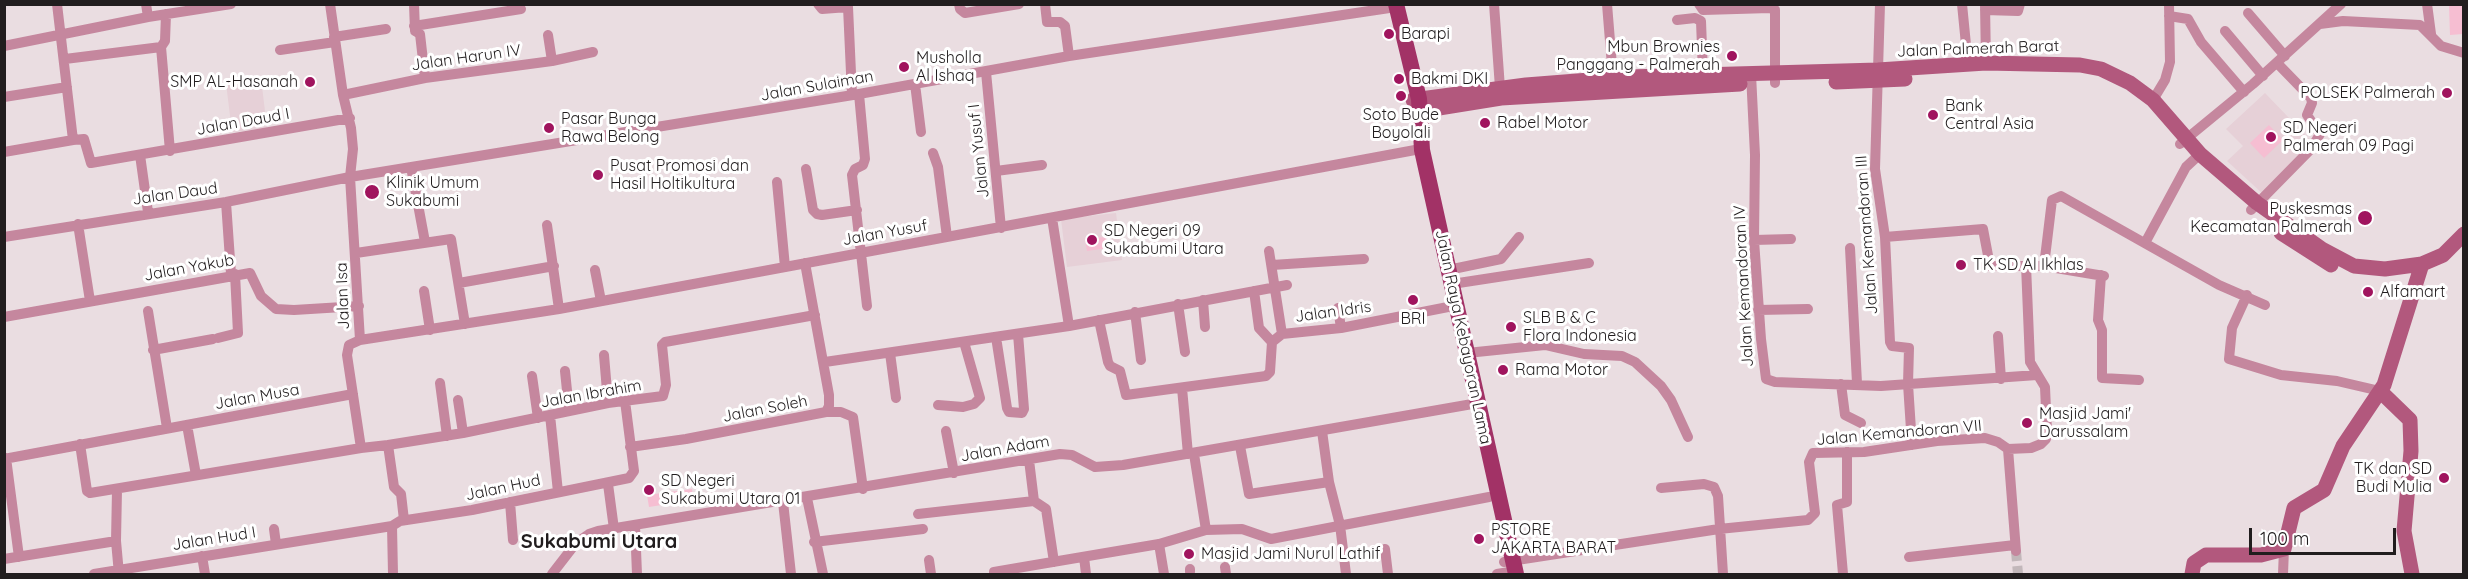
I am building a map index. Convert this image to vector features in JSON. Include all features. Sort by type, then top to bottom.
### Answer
[{"type":"main road","points":[[1396,6],[1416,101]]},
{"type":"main road","name":"Jalan Palmerah Barat","points":[[1878,76],[1986,63],[2064,64],[2101,69],[2130,83],[2153,100],[2196,156],[2254,206],[2322,249],[2354,266],[2437,270],[2463,247]]},
{"type":"main road","name":"Jalan Palmerah Barat","points":[[1416,101],[1501,98],[1775,78],[2063,73],[2095,77],[2113,84],[2140,103],[2184,142]]},
{"type":"main road","name":"Jalan Palmerah Barat","points":[[1416,101],[1500,88],[1613,78],[1703,74],[1752,79]]},
{"type":"main road","name":"Jalan Raya Kebayoran Lama","points":[[1416,101],[1415,150],[1427,219],[1473,404],[1509,570]]},
{"type":"main road","name":"Jalan Raya Kebayoran Lama","points":[[1416,101],[1422,150],[1467,353],[1489,497],[1509,570]]},
{"type":"main road","name":"Jalan Palmerah Barat","points":[[2421,270],[2443,255],[2463,234]]},
{"type":"main road","points":[[2192,574],[2194,563],[2206,555],[2261,555],[2284,549],[2294,508],[2324,490],[2343,446],[2380,391],[2421,270]]},
{"type":"main road","points":[[2380,391],[2410,420],[2411,451],[2404,531],[2412,574]]},
{"type":"street","points":[[4,152],[73,140],[57,4]]},
{"type":"street","points":[[146,4],[148,17]]},
{"type":"street","name":"Jalan Isa","points":[[330,4],[343,95],[350,118],[353,149],[350,177],[360,340],[349,345],[347,350],[361,448]]},
{"type":"street","points":[[414,4],[414,26],[415,31],[420,34],[424,78]]},
{"type":"street","points":[[818,4],[822,9],[852,6],[855,95],[865,159],[863,165],[853,172],[867,306]]},
{"type":"street","points":[[959,4],[960,9],[965,13],[1019,4]]},
{"type":"street","points":[[1045,4],[1047,21],[1060,22],[1065,26],[1069,56]]},
{"type":"street","points":[[1494,4],[1500,88]]},
{"type":"street","points":[[1606,4],[1613,78]]},
{"type":"street","name":"Jalan Kemandoran III","points":[[1880,4],[1875,169],[1885,237],[1890,342],[1892,345],[1906,345],[1909,348],[1908,384]]},
{"type":"street","points":[[1962,4],[1968,64]]},
{"type":"street","points":[[1986,63],[1985,7],[2018,11],[2020,4]]},
{"type":"street","points":[[2184,142],[2263,76],[2341,4]]},
{"type":"street","points":[[2427,4],[2432,37]]},
{"type":"street","points":[[4,46],[148,17],[226,5]]},
{"type":"street","points":[[1699,5],[1703,10],[1770,8],[1775,10],[1775,78]]},
{"type":"street","name":"Jalan Sulaiman","points":[[350,177],[855,95],[1069,56],[1396,6]]},
{"type":"street","points":[[414,26],[521,9]]},
{"type":"street","points":[[2153,100],[2169,71],[2169,10],[2188,19],[2201,42],[2244,92]]},
{"type":"street","points":[[166,14],[165,41],[161,47],[170,150]]},
{"type":"street","points":[[2248,14],[2311,98],[2312,104],[2307,115],[2319,130],[2311,149],[2254,206]]},
{"type":"street","points":[[1677,20],[1695,18],[1701,21],[1703,74]]},
{"type":"street","points":[[2320,24],[2343,21],[2401,22],[2423,26],[2443,47],[2463,53]]},
{"type":"street","points":[[280,50],[386,29]]},
{"type":"street","points":[[2224,31],[2263,76]]},
{"type":"street","points":[[548,35],[552,61]]},
{"type":"street","points":[[65,60],[161,47]]},
{"type":"street","name":"Jalan Harun IV","points":[[343,95],[424,78],[552,61],[593,52]]},
{"type":"street","name":"Jalan Yusuf I","points":[[986,72],[1001,228]]},
{"type":"street","name":"Jalan Kemandoran IV","points":[[1752,79],[1754,240],[1758,310],[1766,379],[1775,382],[1857,383],[1881,386],[1948,379],[2001,379],[2037,375]]},
{"type":"street","points":[[915,84],[921,132]]},
{"type":"street","points":[[4,97],[67,87]]},
{"type":"street","name":"Jalan Daud I","points":[[73,140],[84,139],[91,163],[350,118]]},
{"type":"street","name":"Jalan Yusuf","points":[[360,340],[559,309],[1415,150]]},
{"type":"street","points":[[933,153],[938,167],[947,237]]},
{"type":"street","points":[[140,155],[148,212]]},
{"type":"street","points":[[2145,243],[2186,167],[2196,156]]},
{"type":"street","points":[[996,171],[1042,165]]},
{"type":"street","points":[[411,167],[425,242]]},
{"type":"street","points":[[806,169],[813,210],[817,214],[856,210]]},
{"type":"street","name":"Jalan Daud","points":[[4,237],[148,212],[226,202],[350,177]]},
{"type":"street","points":[[777,182],[785,267]]},
{"type":"street","points":[[2044,266],[2052,200],[2056,196],[2061,196],[2219,285],[2247,295],[2265,305]]},
{"type":"street","points":[[153,350],[238,333],[226,202]]},
{"type":"street","points":[[1052,218],[1073,325]]},
{"type":"street","points":[[78,224],[90,301]]},
{"type":"street","points":[[547,225],[559,309]]},
{"type":"street","points":[[1885,237],[1983,230],[1988,266],[2044,266],[2102,275],[2098,320],[2102,330],[2102,378],[2139,380]]},
{"type":"street","points":[[1450,277],[1501,259],[1519,237]]},
{"type":"street","points":[[356,253],[451,239],[465,324]]},
{"type":"street","points":[[1754,240],[1791,239]]},
{"type":"street","points":[[1850,248],[1857,383]]},
{"type":"street","points":[[1269,251],[1281,286],[1282,334]]},
{"type":"street","points":[[1272,265],[1364,259]]},
{"type":"street","name":"Jalan Soleh","points":[[630,447],[686,439],[826,412],[830,400],[825,362],[805,263]]},
{"type":"street","points":[[1450,277],[1589,263]]},
{"type":"street","points":[[1909,557],[2016,548],[2008,449],[2031,448],[2046,439],[2045,387],[2030,362],[2026,265]]},
{"type":"street","points":[[459,284],[554,266]]},
{"type":"street","points":[[595,270],[601,301]]},
{"type":"street","name":"Jalan Yakub","points":[[4,317],[233,274],[252,274],[261,296],[276,309],[359,306]]},
{"type":"street","points":[[825,362],[1073,325],[1281,286]]},
{"type":"street","points":[[424,291],[430,330]]},
{"type":"street","points":[[1099,320],[1108,362],[1110,366],[1120,371],[1124,393],[1182,388],[1266,376],[1270,372],[1272,342],[1259,328],[1254,291]]},
{"type":"street","points":[[2247,295],[2232,328],[2229,359],[2281,375],[2337,381],[2380,391]]},
{"type":"street","points":[[1203,300],[1205,327]]},
{"type":"street","points":[[1178,304],[1185,352]]},
{"type":"street","name":"Jalan Idris","points":[[1272,342],[1282,334],[1341,328],[1448,307]]},
{"type":"street","points":[[1338,308],[1341,328]]},
{"type":"street","points":[[1758,310],[1808,309]]},
{"type":"street","points":[[148,311],[167,428]]},
{"type":"street","points":[[1135,312],[1141,360]]},
{"type":"street","name":"Jalan Ibrahim","points":[[388,445],[463,433],[569,410],[665,395],[662,345],[665,342],[815,315]]},
{"type":"street","points":[[996,337],[1008,411],[1022,413],[1023,390],[1018,334]]},
{"type":"street","points":[[1998,336],[2001,379]]},
{"type":"street","points":[[938,405],[970,406],[980,398],[964,342]]},
{"type":"street","points":[[1467,353],[1537,345],[1584,354],[1622,356],[1635,362],[1661,386],[1671,400],[1688,437]]},
{"type":"street","points":[[890,353],[896,398]]},
{"type":"street","points":[[604,355],[608,403]]},
{"type":"street","points":[[565,371],[569,410]]},
{"type":"street","points":[[532,376],[538,418]]},
{"type":"street","points":[[440,383],[447,436]]},
{"type":"street","points":[[1841,384],[1845,415],[1861,423]]},
{"type":"street","points":[[1908,384],[1912,445]]},
{"type":"street","points":[[1182,388],[1191,454],[1206,530]]},
{"type":"street","points":[[1005,392],[1023,390]]},
{"type":"street","name":"Jalan Musa","points":[[5,459],[353,394]]},
{"type":"street","points":[[458,400],[463,433]]},
{"type":"street","points":[[625,401],[630,447]]},
{"type":"street","name":"Jalan Adam","points":[[552,574],[576,543],[589,534],[635,525],[863,489],[1060,454],[1072,455],[1095,467],[1101,467],[1240,446],[1473,404]]},
{"type":"street","points":[[826,412],[841,412],[853,417],[863,489]]},
{"type":"street","points":[[550,415],[558,492]]},
{"type":"street","points":[[188,425],[196,475]]},
{"type":"street","points":[[946,431],[954,473]]},
{"type":"street","points":[[1322,431],[1329,482],[1340,525],[1346,574]]},
{"type":"street","name":"Jalan Kemandoran VII","points":[[1509,570],[1719,530],[1810,519],[1815,508],[1809,462],[1811,455],[1817,452],[1895,449],[1912,445],[1985,438],[1998,441],[2008,449]]},
{"type":"street","points":[[80,444],[87,491],[117,490],[196,475],[388,445],[394,487],[401,494],[404,520],[393,526],[393,574]]},
{"type":"street","points":[[1240,446],[1249,494],[1329,482]]},
{"type":"street","name":"Jalan Hud","points":[[404,520],[608,484],[633,476],[630,447]]},
{"type":"street","points":[[1843,574],[1837,504],[1847,502],[1846,452]]},
{"type":"street","points":[[5,459],[19,557]]},
{"type":"street","points":[[1029,460],[1034,501]]},
{"type":"street","points":[[608,484],[614,529]]},
{"type":"street","points":[[1661,488],[1704,484],[1714,487],[1718,496],[1723,574]]},
{"type":"street","points":[[117,490],[118,572]]},
{"type":"street","points":[[991,574],[1159,544],[1206,530],[1242,529],[1271,539],[1489,497]]},
{"type":"street","points":[[807,498],[814,542],[823,574]]},
{"type":"street","points":[[918,514],[1034,501],[1046,509],[1054,562]]},
{"type":"street","points":[[510,502],[513,540]]},
{"type":"street","points":[[783,502],[791,574]]},
{"type":"street","points":[[635,525],[637,574]]},
{"type":"street","name":"Jalan Hud I","points":[[94,574],[118,572],[202,556],[393,526]]},
{"type":"street","points":[[273,529],[276,544]]},
{"type":"street","points":[[814,542],[923,529]]},
{"type":"street","points":[[4,559],[116,541]]},
{"type":"street","points":[[1159,544],[1164,574]]},
{"type":"street","points":[[1385,549],[1388,574]]},
{"type":"street","points":[[2283,574],[2284,549]]},
{"type":"street","points":[[202,556],[205,574]]},
{"type":"street","points":[[1084,557],[1086,574]]},
{"type":"street","points":[[929,561],[931,574]]},
{"type":"shaded area","points":[[2449,5],[2463,5],[2463,34],[2450,35]]},
{"type":"shaded area","points":[[261,78],[267,128],[232,132],[226,83]]},
{"type":"shaded area","name":"SD Negeri Palmerah 09 Pagi","points":[[2265,93],[2315,145],[2263,194],[2227,161],[2243,146],[2226,129]]},
{"type":"shaded area","points":[[2269,125],[2283,140],[2264,158],[2250,143]]},
{"type":"shaded area","name":"SD Negeri 09 Sukabumi Utara","points":[[1116,213],[1122,260],[1067,267],[1061,219]]},
{"type":"shaded area","points":[[1106,237],[1108,248],[1087,251],[1085,239]]},
{"type":"shaded area","points":[[692,489],[693,500],[649,507],[647,495]]},
{"type":"tunnel","points":[[2016,551],[2018,574]]},
{"type":"place","name":"Barapi","points":[[1389,34]]},
{"type":"place","name":"Mbun Brownies Panggang - Palmerah","points":[[1732,56]]},
{"type":"place","name":"Musholla Al Ishaq","points":[[904,67]]},
{"type":"place","name":"Bakmi DKI","points":[[1399,79]]},
{"type":"place","name":"SMP AL-Hasanah","points":[[310,82]]},
{"type":"place","name":"POLSEK Palmerah","points":[[2447,93]]},
{"type":"place","name":"Soto Bude Boyolali","points":[[1401,96]]},
{"type":"place","name":"Bank Central Asia","points":[[1933,115]]},
{"type":"place","name":"Rabel Motor","points":[[1485,123]]},
{"type":"place","name":"Pasar Bunga Rawa Belong","points":[[549,128]]},
{"type":"place","name":"SD Negeri Palmerah 09 Pagi","points":[[2271,137]]},
{"type":"place","name":"Pusat Promosi dan Hasil Holtikultura","points":[[598,175]]},
{"type":"place","name":"Klinik Umum Sukabumi","points":[[372,192]]},
{"type":"place","name":"Puskesmas Kecamatan Palmerah","points":[[2365,218]]},
{"type":"place","name":"SD Negeri 09 Sukabumi Utara","points":[[1092,240]]},
{"type":"place","name":"TK SD Al Ikhlas","points":[[1961,265]]},
{"type":"place","name":"Alfamart","points":[[2368,292]]},
{"type":"place","name":"BRI","points":[[1413,300]]},
{"type":"place","name":"SLB B & C Flora Indonesia","points":[[1511,327]]},
{"type":"place","name":"Rama Motor","points":[[1503,370]]},
{"type":"place","name":"Masjid Jami' Darussalam","points":[[2027,423]]},
{"type":"place","name":"TK dan SD Budi Mulia","points":[[2444,478]]},
{"type":"place","name":"SD Negeri Sukabumi Utara 01","points":[[649,490]]},
{"type":"place","name":"PSTORE JAKARTA BARAT","points":[[1479,539]]},
{"type":"place","name":"Masjid Jami Nurul Lathif","points":[[1189,554]]},
{"type":"district","name":"Sukabumi Utara","points":[[599,542]]}]
